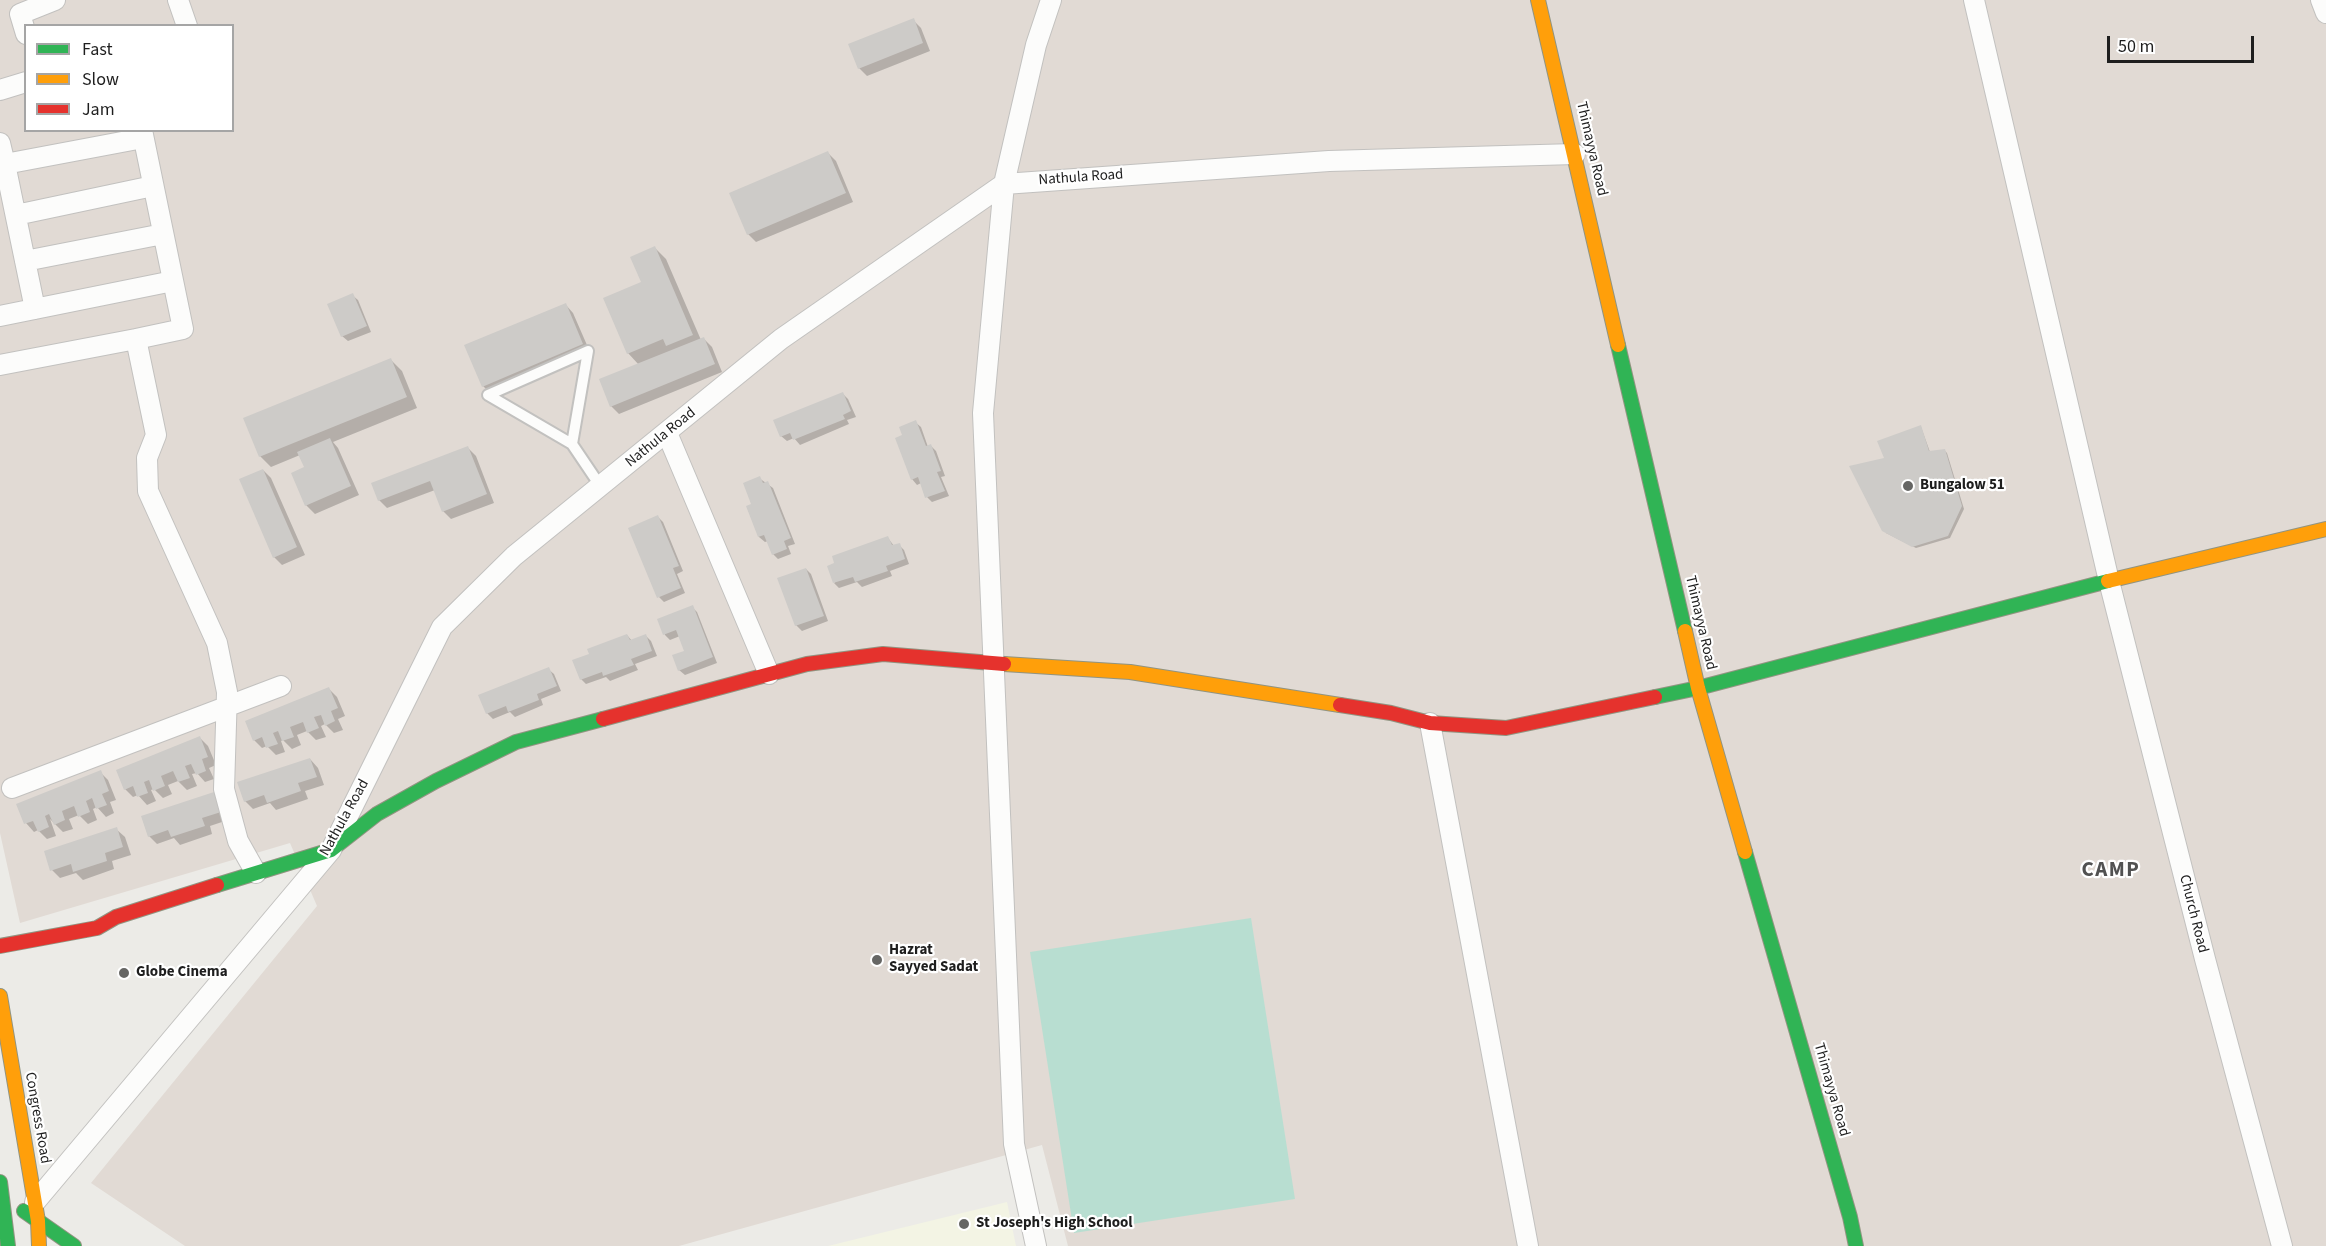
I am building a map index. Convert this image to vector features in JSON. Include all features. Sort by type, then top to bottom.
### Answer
[{"type":"main road","name":"Thimayya Road","points":[[1538,0],[1698,688],[1850,1216],[1856,1246]]},
{"type":"main road","points":[[0,946],[97,928],[116,917],[331,850],[377,814],[436,781],[516,742],[807,664],[883,654],[1057,669],[1130,672],[1391,713],[1430,723],[1506,728],[1698,688],[2109,581],[2326,529]]},
{"type":"main road","name":"Congress Road","points":[[0,996],[36,1211],[39,1246]]},
{"type":"main road","points":[[0,1182],[8,1246]]},
{"type":"main road","points":[[1,1196],[36,1211],[74,1246]]},
{"type":"street","points":[[24,27],[20,14],[55,0]]},
{"type":"street","points":[[178,0],[186,24]]},
{"type":"street","points":[[1036,1246],[1014,1144],[983,413],[1004,184],[1036,45],[1051,0]]},
{"type":"street","name":"Church Road","points":[[1974,0],[2109,581],[2205,959],[2282,1246]]},
{"type":"street","points":[[2321,0],[2326,13]]},
{"type":"street","points":[[0,90],[24,83]]},
{"type":"street","points":[[0,365],[183,329],[142,134],[5,164]]},
{"type":"street","points":[[0,143],[35,309]]},
{"type":"street","name":"Nathula Road","points":[[36,1211],[331,850],[442,627],[514,556],[781,339],[1004,184],[1329,161],[1575,154]]},
{"type":"street","points":[[16,215],[153,186]]},
{"type":"street","points":[[25,261],[164,234]]},
{"type":"street","points":[[0,316],[173,281]]},
{"type":"street","points":[[136,339],[156,435],[147,458],[148,491],[217,643],[227,692],[224,789],[238,841],[256,873]]},
{"type":"street","points":[[667,433],[769,674]]},
{"type":"street","points":[[12,788],[281,686]]},
{"type":"street","points":[[1430,723],[1527,1246]]},
{"type":"lane","points":[[572,444],[588,351],[488,395],[572,444],[601,487]]},
{"type":"shaded area","points":[[0,0],[2326,0],[2326,1246],[1068,1246],[1042,1145],[679,1246],[185,1246],[91,1183],[317,906],[290,843],[20,923],[0,833]]},
{"type":"shaded area","name":"St Joseph's High School","points":[[1007,1202],[1016,1246],[828,1246]]},
{"type":"green space","points":[[1251,918],[1295,1199],[1074,1233],[1030,952]]},
{"type":"building","points":[[914,18],[923,43],[858,69],[848,44]]},
{"type":"building","points":[[828,151],[846,193],[747,235],[729,193]]},
{"type":"building","points":[[655,246],[693,335],[666,346],[663,339],[627,354],[603,298],[641,282],[630,257]]},
{"type":"building","points":[[353,293],[367,326],[341,337],[327,304]]},
{"type":"building","points":[[566,303],[583,344],[482,387],[464,345]]},
{"type":"building","points":[[704,337],[715,364],[610,407],[599,379]]},
{"type":"building","points":[[391,358],[407,397],[259,457],[243,418]]},
{"type":"building","points":[[843,392],[851,411],[843,415],[845,419],[793,440],[790,433],[780,437],[773,420]]},
{"type":"building","points":[[916,420],[926,446],[931,444],[941,471],[937,472],[945,491],[925,498],[918,477],[911,480],[895,438],[902,435],[899,427]]},
{"type":"building","name":"Bungalow 51","points":[[1921,425],[1929,451],[1945,449],[1962,506],[1948,536],[1912,547],[1882,531],[1849,466],[1884,458],[1877,441]]},
{"type":"building","points":[[330,438],[351,486],[305,506],[291,473],[304,467],[297,452]]},
{"type":"building","points":[[468,446],[487,494],[442,512],[430,481],[378,501],[371,483]]},
{"type":"building","points":[[263,469],[297,547],[273,558],[239,479]]},
{"type":"building","points":[[760,476],[763,483],[768,481],[791,538],[784,541],[787,549],[772,555],[764,535],[758,537],[746,506],[751,504],[743,483]]},
{"type":"building","points":[[658,515],[679,566],[673,568],[681,588],[657,598],[628,528]]},
{"type":"building","points":[[888,536],[892,545],[900,543],[905,559],[886,566],[888,571],[855,582],[853,577],[833,583],[827,566],[834,563],[832,556]]},
{"type":"building","points":[[806,568],[824,616],[795,626],[777,578]]},
{"type":"building","points":[[693,605],[713,657],[678,671],[672,655],[684,651],[676,630],[663,635],[657,619]]},
{"type":"building","points":[[627,634],[630,640],[646,634],[652,651],[631,659],[634,665],[603,676],[602,672],[580,680],[572,660],[589,654],[587,649]]},
{"type":"building","points":[[549,667],[557,686],[537,694],[539,700],[508,712],[506,706],[486,714],[478,695]]},
{"type":"building","points":[[329,687],[338,708],[331,711],[335,721],[325,726],[321,715],[314,717],[319,728],[307,733],[303,722],[290,727],[294,737],[282,741],[278,731],[273,733],[278,744],[266,748],[262,737],[253,741],[245,721]]},
{"type":"building","points":[[200,736],[208,757],[202,759],[206,771],[196,775],[191,764],[185,766],[190,778],[178,782],[173,771],[161,776],[165,786],[153,791],[149,780],[144,782],[148,793],[137,797],[133,786],[124,790],[116,770]]},
{"type":"building","points":[[310,758],[317,777],[298,783],[301,791],[267,803],[264,795],[244,802],[237,782]]},
{"type":"building","points":[[101,770],[109,791],[102,794],[107,805],[96,809],[92,798],[86,801],[90,812],[78,817],[74,806],[62,811],[65,820],[54,825],[49,814],[45,816],[49,827],[38,832],[33,821],[24,824],[16,804]]},
{"type":"building","points":[[214,792],[221,812],[202,818],[205,826],[171,837],[168,830],[148,837],[141,816]]},
{"type":"building","points":[[117,827],[123,847],[105,853],[107,861],[73,872],[71,864],[50,871],[44,851]]},
{"type":"traffic: fast","points":[[1618,345],[1685,631]]},
{"type":"traffic: fast","points":[[1655,697],[1698,688],[2108,581]]},
{"type":"traffic: fast","points":[[217,885],[331,850],[377,814],[436,781],[516,742],[603,719]]},
{"type":"traffic: fast","points":[[1745,852],[1850,1217],[1856,1246]]},
{"type":"traffic: fast","points":[[0,1182],[8,1246]]},
{"type":"traffic: fast","points":[[24,1211],[74,1246]]},
{"type":"traffic: slow","points":[[1538,0],[1618,345]]},
{"type":"traffic: slow","points":[[2108,581],[2326,529]]},
{"type":"traffic: slow","points":[[1685,631],[1698,688],[1745,852]]},
{"type":"traffic: slow","points":[[1004,664],[1130,672],[1340,705]]},
{"type":"traffic: slow","points":[[0,996],[38,1221],[39,1246]]},
{"type":"traffic: jam","points":[[603,719],[807,664],[883,654],[1004,664]]},
{"type":"traffic: jam","points":[[1340,705],[1391,713],[1430,723],[1506,728],[1655,697]]},
{"type":"traffic: jam","points":[[0,946],[97,928],[116,917],[217,885]]},
{"type":"place","name":"Bungalow 51","points":[[1908,486]]},
{"type":"place","name":"Hazrat Sayyed Sadat","points":[[877,960]]},
{"type":"place","name":"Globe Cinema","points":[[124,973]]},
{"type":"place","name":"St Joseph's High School","points":[[964,1224]]},
{"type":"district","name":"CAMP","points":[[2111,871]]}]
